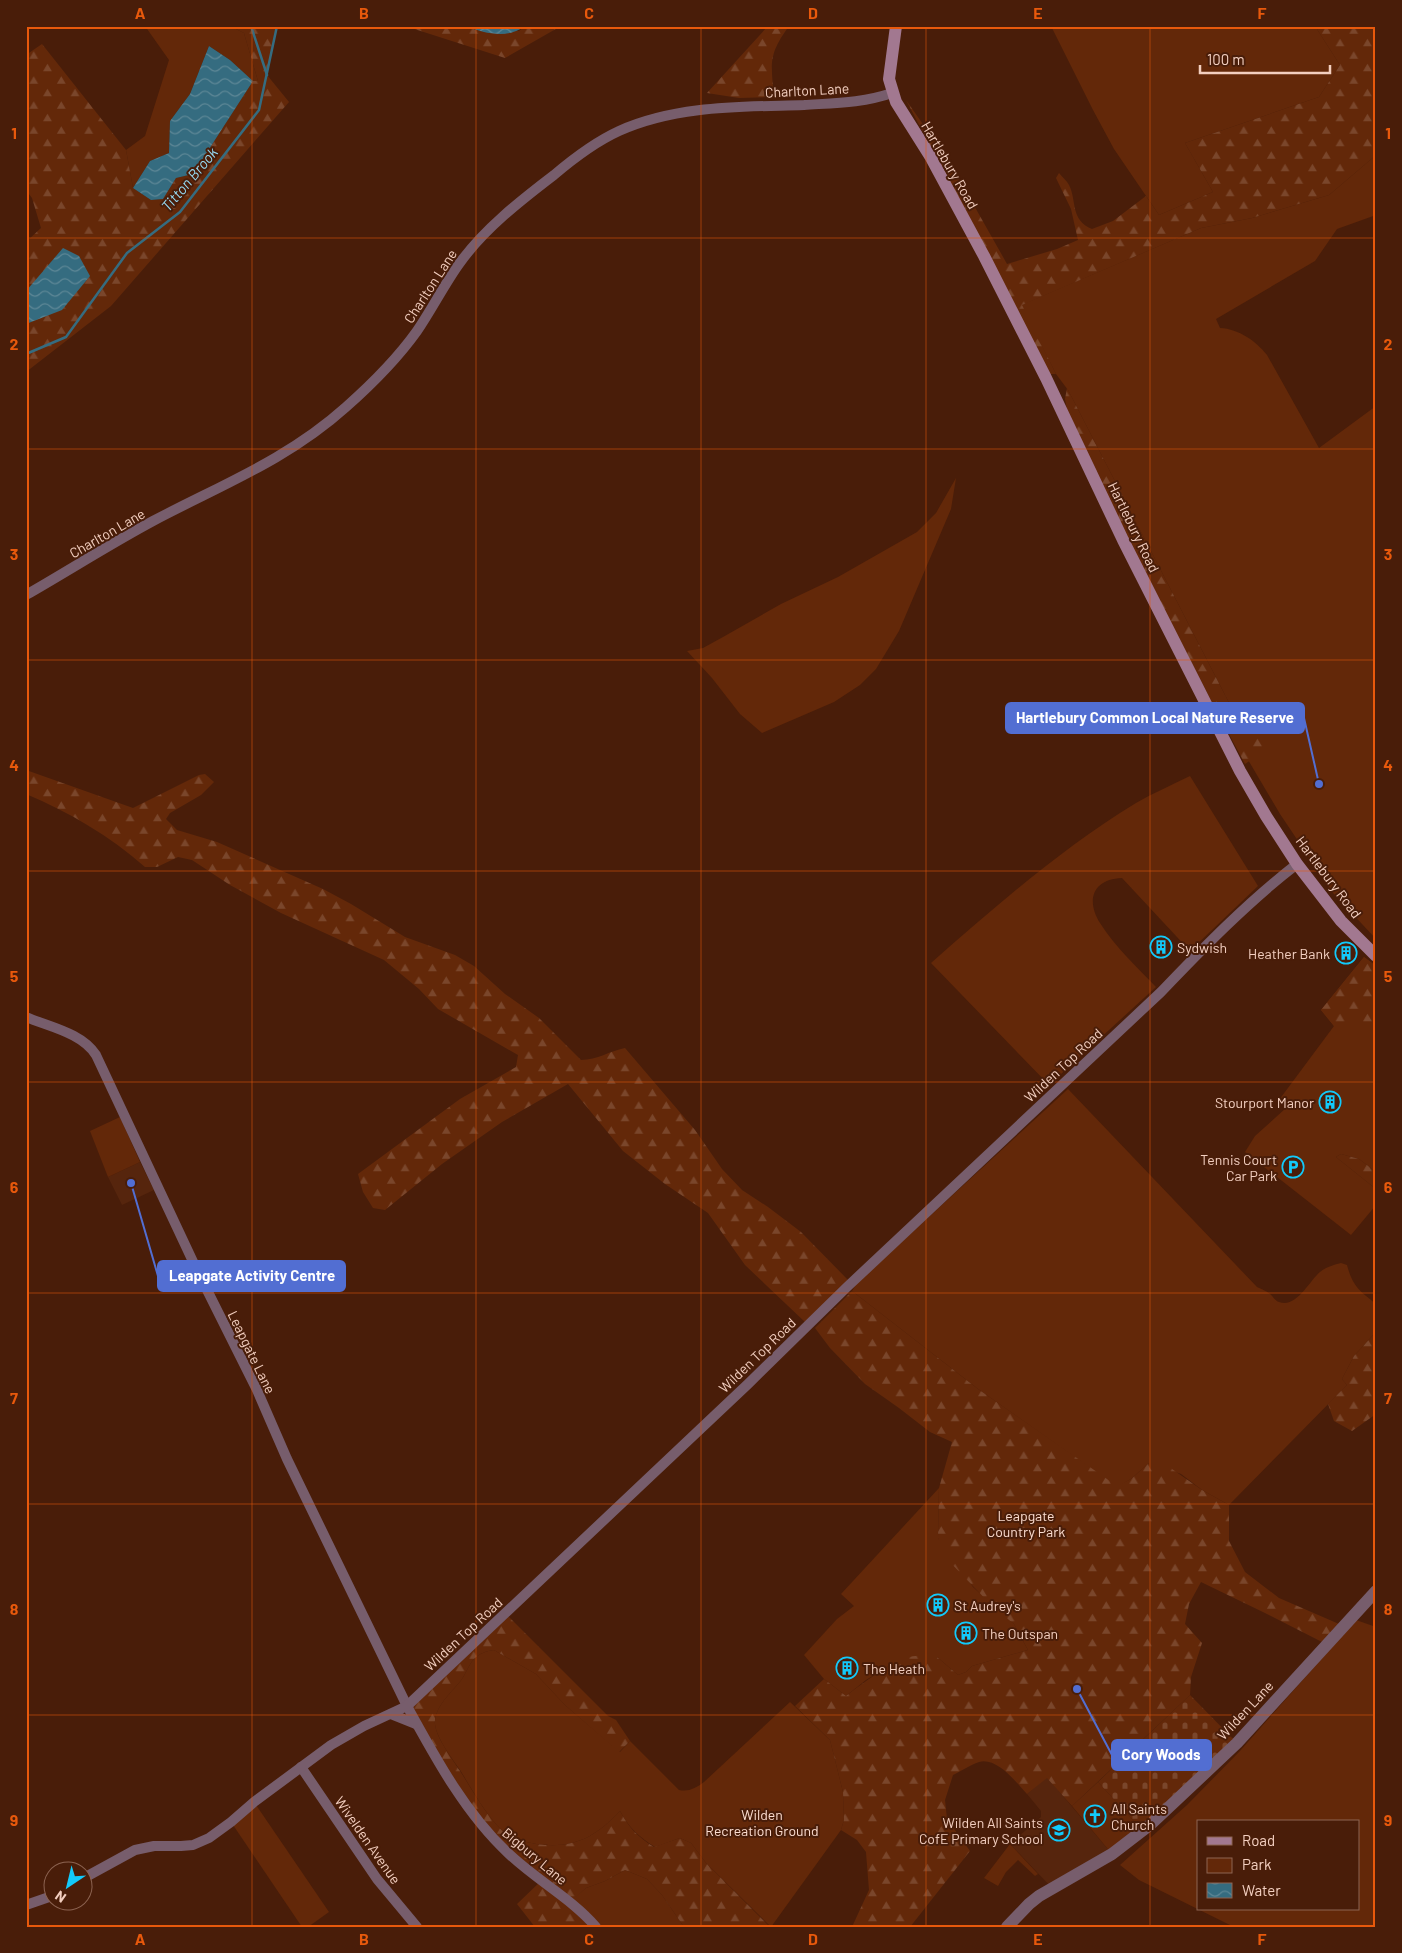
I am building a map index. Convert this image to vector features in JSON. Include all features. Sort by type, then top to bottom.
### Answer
[{"type":"main road","points":[[892,93],[889,79],[896,26]]},
{"type":"main road","name":"Hartlebury Road","points":[[892,93],[930,156],[984,256],[1240,771],[1266,816],[1298,864],[1341,921],[1376,956]]},
{"type":"street","name":"Charlton Lane","points":[[26,595],[153,521],[233,482],[302,442],[344,408],[391,364],[417,331],[459,264],[484,234],[534,190],[596,143],[621,130],[682,112],[719,108],[864,101],[892,93]]},
{"type":"street","name":"Wilden Top Road","points":[[92,1873],[135,1850],[154,1846],[193,1845],[209,1838],[331,1745],[364,1726],[406,1706],[1161,992],[1205,945],[1278,879],[1298,864]]},
{"type":"street","name":"Leapgate Lane","points":[[26,1018],[79,1039],[92,1049],[96,1055],[406,1706]]},
{"type":"street","name":"Wilden Lane","points":[[1007,1927],[1028,1904],[1039,1896],[1117,1851],[1151,1824],[1237,1743],[1376,1591]]},
{"type":"street","name":"Bigbury Lane","points":[[406,1706],[459,1792],[491,1836],[529,1872],[581,1912],[596,1927]]},
{"type":"street","points":[[391,1714],[416,1724]]},
{"type":"street","name":"Wivelden Avenue","points":[[301,1767],[377,1879],[417,1927]]},
{"type":"street","points":[[26,1905],[42,1899]]},
{"type":"shaded area","points":[[140,1162],[154,1190],[122,1205],[108,1177]]},
{"type":"shaded area","name":"Wilden All Saints CofE Primary School","points":[[1047,1777],[1112,1854],[1052,1888],[1010,1844],[1041,1817],[1041,1811],[1027,1794]]},
{"type":"green space","points":[[145,26],[230,26],[244,33],[258,81],[253,81],[230,60],[209,46],[190,94],[170,121],[169,153],[150,161],[133,188],[126,150],[145,136],[169,60]]},
{"type":"green space","points":[[230,26],[277,26],[267,75],[289,102],[111,306],[26,372],[26,242],[41,228],[32,198],[26,190],[26,55],[42,44],[126,150],[133,188],[151,200],[163,199],[176,178],[193,174],[253,81],[258,81],[244,33]]},
{"type":"green space","points":[[405,26],[467,26],[476,30],[519,31],[525,26],[561,26],[505,58]]},
{"type":"green space","points":[[768,26],[789,26],[777,45],[772,60],[774,97],[739,98],[707,93]]},
{"type":"green space","points":[[1051,26],[1315,26],[1340,65],[1319,97],[1185,143],[1213,192],[1159,215],[1114,149]]},
{"type":"green space","points":[[1315,26],[1376,26],[1376,155],[1329,195],[1252,218],[1201,228],[1022,305],[1056,374],[1050,374],[906,100],[950,163],[1007,264],[1057,249],[1078,240],[1071,209],[1056,178],[1059,173],[1069,185],[1075,210],[1080,221],[1092,229],[1113,221],[1146,196],[1159,215],[1213,192],[1185,143],[1319,97],[1340,65]]},
{"type":"green space","points":[[1376,155],[1376,215],[1337,229],[1315,261],[1216,319],[1220,328],[1240,333],[1258,345],[1267,355],[1319,448],[1376,406],[1376,939],[1333,893],[1280,814],[1244,753],[1243,730],[1068,390],[1056,374],[1021,305],[1201,228],[1252,218],[1329,195]]},
{"type":"green space","points":[[1067,388],[1243,730],[1278,731],[1277,742],[1245,764],[1198,676],[1109,499],[1067,409],[1065,399]]},
{"type":"green space","points":[[956,478],[951,509],[899,631],[876,669],[860,685],[834,702],[762,733],[740,714],[712,678],[687,651],[703,648],[781,604],[838,577],[917,532],[936,513]]},
{"type":"green space","points":[[26,770],[133,808],[199,775],[205,774],[214,782],[201,795],[170,813],[166,819],[177,830],[217,842],[323,889],[405,937],[455,955],[474,966],[505,994],[539,1018],[581,1060],[593,1059],[625,1048],[695,1130],[722,1169],[742,1190],[801,1232],[848,1280],[805,1322],[745,1265],[708,1213],[665,1184],[623,1151],[568,1084],[502,1122],[442,1164],[385,1210],[373,1208],[363,1192],[358,1174],[460,1099],[516,1067],[518,1055],[438,1009],[419,989],[384,960],[281,913],[230,885],[192,860],[178,857],[157,867],[145,867],[103,835],[58,809],[26,794]]},
{"type":"green space","points":[[1190,776],[1258,886],[1190,951],[1122,878],[1112,879],[1099,886],[1093,898],[1093,906],[1100,923],[1119,949],[1156,987],[1049,1085],[931,963],[1005,899],[1082,839],[1136,803]]},
{"type":"green space","points":[[1364,957],[1376,966],[1376,1172],[1359,1159],[1341,1154],[1336,1157],[1376,1189],[1376,1205],[1351,1235],[1245,1152],[1255,1136],[1286,1108],[1279,1100],[1334,1026],[1321,1010]]},
{"type":"green space","points":[[1364,957],[1376,966],[1376,1025],[1364,1023],[1334,1026],[1321,1010]]},
{"type":"green space","points":[[1068,1089],[1257,1287],[1269,1293],[1276,1301],[1285,1303],[1297,1298],[1320,1272],[1330,1266],[1341,1263],[1347,1265],[1357,1288],[1376,1304],[1376,1332],[1354,1356],[1342,1379],[1347,1385],[1229,1505],[1202,1490],[1181,1474],[1149,1463],[1131,1479],[1117,1487],[978,1389],[852,1291],[857,1283]]},
{"type":"green space","points":[[120,1117],[140,1162],[108,1177],[90,1131]]},
{"type":"green space","points":[[1341,1154],[1359,1159],[1376,1172],[1376,1189],[1336,1157]]},
{"type":"green space","name":"Leapgate Country Park","points":[[852,1291],[978,1389],[1117,1486],[1131,1479],[1149,1463],[1162,1462],[1202,1490],[1229,1505],[1229,1541],[1245,1572],[1279,1598],[1339,1624],[1324,1643],[1201,1582],[1189,1604],[1185,1624],[1202,1643],[1191,1677],[1190,1695],[1072,1806],[1047,1778],[1027,1794],[1006,1772],[993,1763],[986,1761],[969,1766],[953,1775],[945,1800],[947,1819],[970,1851],[910,1927],[852,1927],[869,1890],[866,1852],[857,1840],[841,1830],[844,1820],[843,1792],[830,1740],[795,1706],[824,1679],[846,1696],[885,1669],[910,1657],[937,1657],[958,1675],[966,1672],[972,1666],[1028,1650],[1014,1624],[993,1607],[948,1560],[938,1538],[939,1488],[952,1442],[930,1432],[865,1384],[830,1348],[815,1328]]},
{"type":"green space","points":[[1376,1332],[1376,1414],[1352,1431],[1334,1421],[1328,1404],[1347,1385],[1342,1379],[1354,1356]]},
{"type":"green space","points":[[939,1488],[938,1538],[973,1587],[1014,1624],[1028,1650],[972,1666],[966,1672],[958,1675],[937,1657],[892,1664],[866,1680],[846,1696],[824,1679],[804,1655],[837,1619],[854,1606],[841,1594]]},
{"type":"green space","points":[[507,1615],[608,1716],[616,1720],[630,1741],[619,1752],[565,1705],[536,1674],[494,1650],[479,1655],[472,1661],[462,1679],[442,1703],[436,1714],[435,1726],[448,1753],[482,1806],[496,1824],[510,1837],[516,1839],[536,1844],[561,1845],[582,1840],[592,1835],[620,1811],[634,1832],[654,1847],[680,1838],[691,1843],[706,1863],[770,1927],[684,1927],[662,1895],[647,1879],[625,1870],[605,1881],[586,1888],[570,1902],[596,1927],[535,1927],[517,1904],[541,1881],[491,1836],[407,1706]]},
{"type":"green space","points":[[1356,1620],[1376,1627],[1376,1927],[1234,1927],[1200,1910],[1360,1910],[1360,1820],[1197,1820],[1197,1909],[1139,1880],[1120,1865],[1187,1805],[1240,1751]]},
{"type":"green space","name":"Wilden Recreation Ground","points":[[494,1650],[536,1674],[565,1705],[620,1752],[630,1741],[679,1790],[692,1789],[704,1782],[790,1702],[830,1740],[843,1792],[844,1820],[841,1830],[771,1927],[706,1863],[691,1843],[680,1838],[655,1847],[635,1832],[620,1811],[592,1835],[582,1840],[561,1845],[536,1844],[519,1840],[510,1837],[496,1824],[476,1797],[444,1746],[435,1726],[436,1714],[446,1698],[462,1679],[472,1661],[481,1654]]},
{"type":"green space","points":[[1190,1695],[1237,1743],[1143,1831],[1098,1782]]},
{"type":"green space","points":[[1098,1782],[1143,1831],[1112,1854],[1072,1806]]},
{"type":"green space","points":[[254,1802],[329,1912],[308,1927],[302,1927],[231,1822]]},
{"type":"green space","points":[[1010,1844],[1038,1874],[1035,1876],[1018,1860],[1006,1872],[998,1886],[984,1878]]},
{"type":"green space","points":[[625,1870],[647,1879],[662,1895],[684,1927],[596,1927],[569,1902],[586,1888],[605,1881]]},
{"type":"water","points":[[467,26],[525,26],[511,33],[496,34]]},
{"type":"water","points":[[209,46],[230,60],[253,81],[193,174],[176,178],[163,199],[151,200],[133,188],[150,161],[169,153],[170,121],[190,94]]},
{"type":"water","points":[[63,248],[79,256],[90,276],[62,310],[26,324],[26,291]]},
{"type":"waterway","points":[[251,26],[267,75]]},
{"type":"waterway","name":"Titton Brook","points":[[26,354],[66,337],[127,253],[180,212],[259,110],[277,26]]},
{"type":"place","name":"Hartlebury Common Local Nature Reserve","points":[[1319,784]]},
{"type":"place","name":"Sydwish","points":[[1161,947]]},
{"type":"place","name":"Heather Bank","points":[[1346,953]]},
{"type":"place","name":"Stourport Manor","points":[[1330,1102]]},
{"type":"place","name":"Tennis Court Car Park","points":[[1293,1167]]},
{"type":"place","name":"Leapgate Activity Centre","points":[[131,1183]]},
{"type":"place","name":"St Audrey's","points":[[938,1605]]},
{"type":"place","name":"The Outspan","points":[[966,1633]]},
{"type":"place","name":"The Heath","points":[[847,1668]]},
{"type":"place","name":"Cory Woods","points":[[1077,1689]]},
{"type":"place","name":"All Saints Church","points":[[1095,1816]]},
{"type":"place","name":"Wilden All Saints CofE Primary School","points":[[1059,1830]]}]
